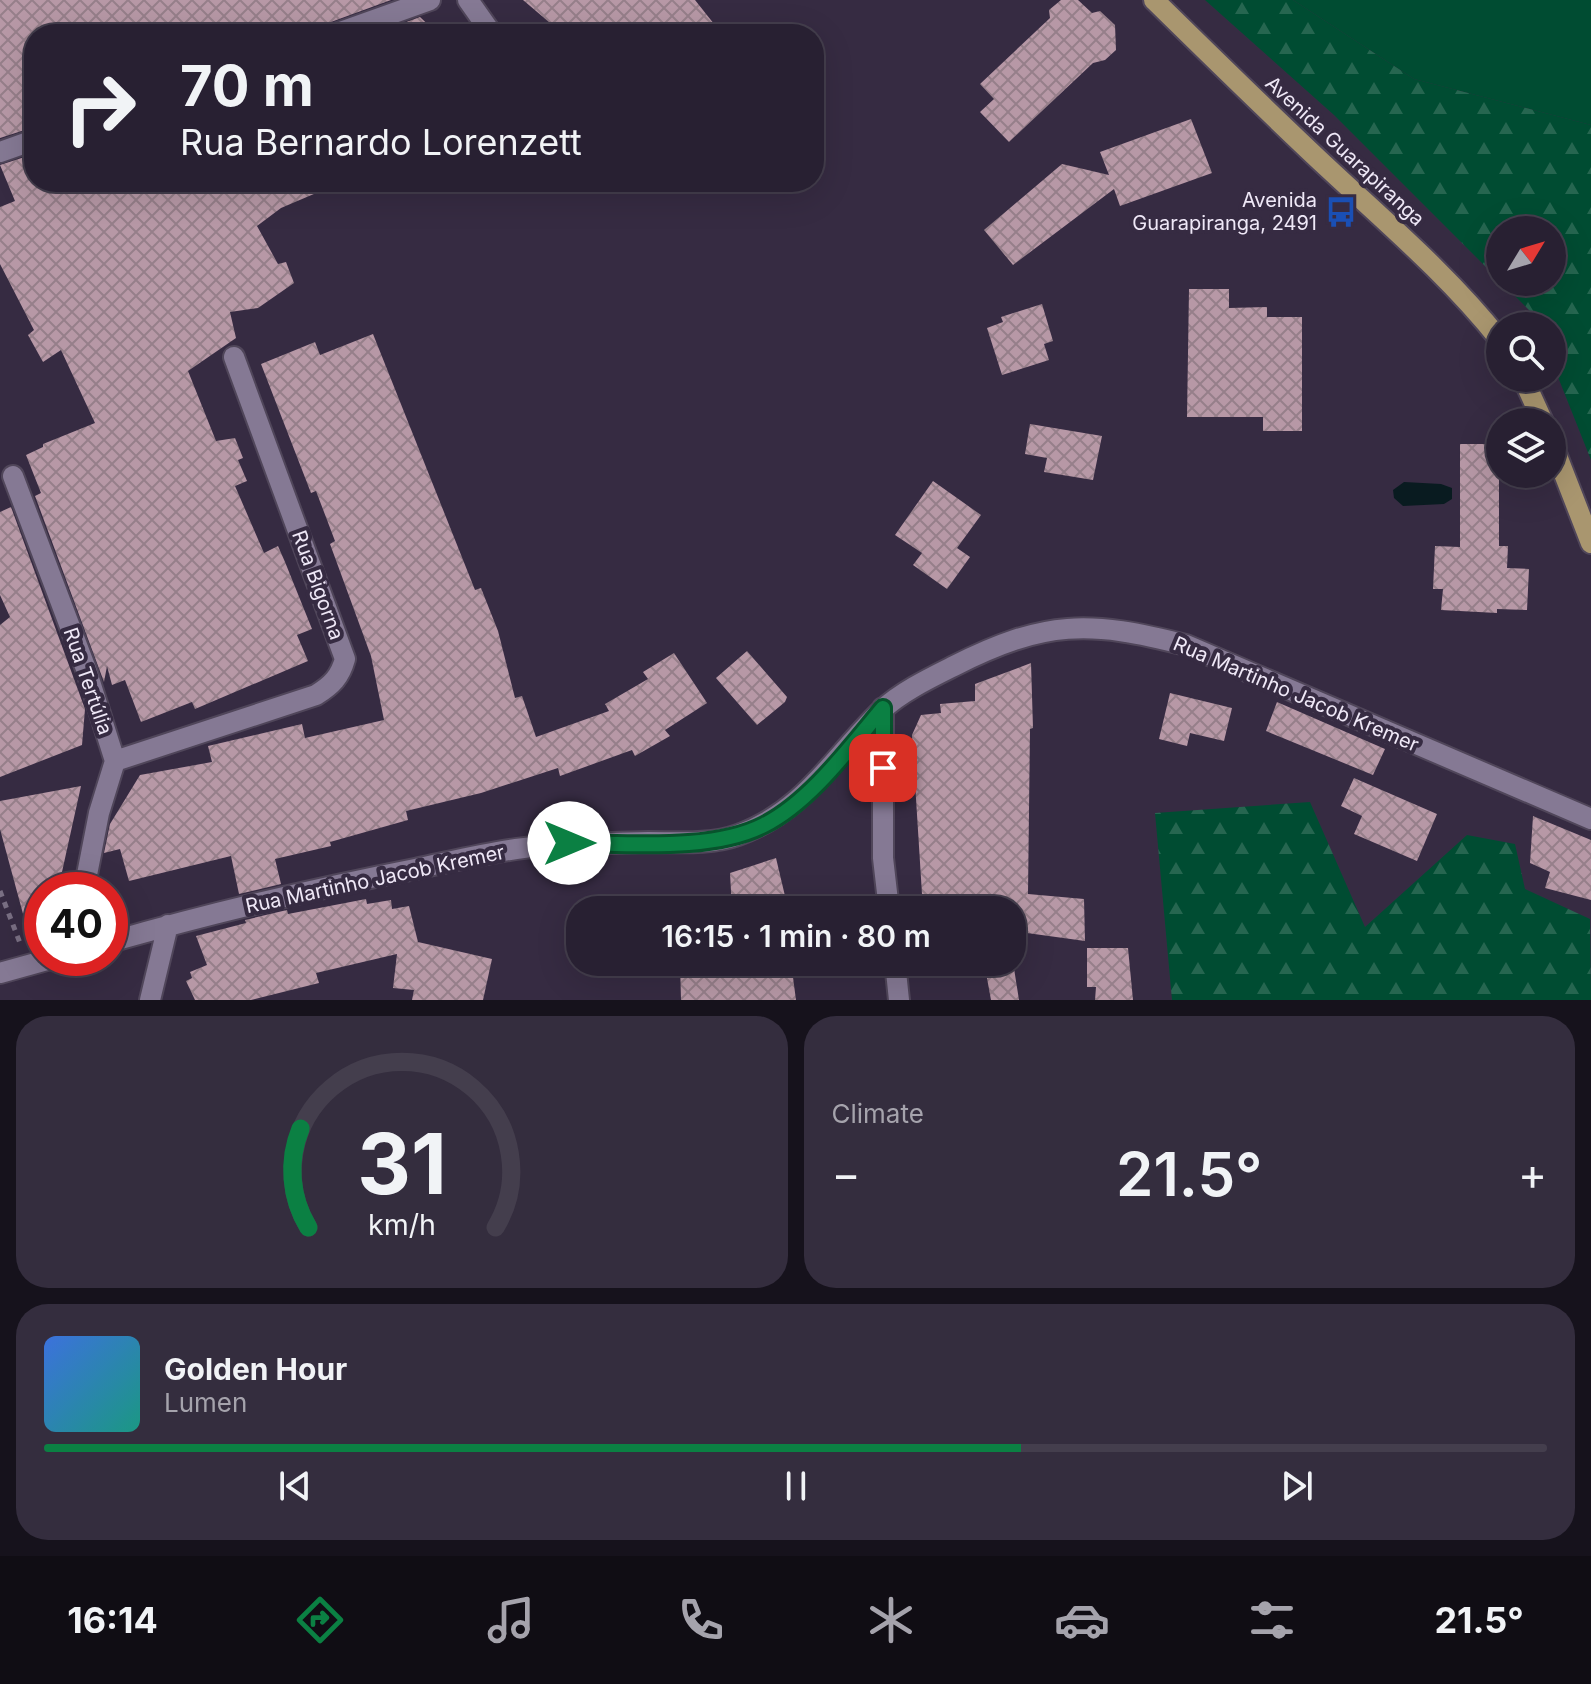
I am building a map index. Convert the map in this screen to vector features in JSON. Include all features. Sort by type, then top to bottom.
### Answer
[{"type":"main road","name":"Avenida Guarapiranga","points":[[1154,0],[1281,125],[1430,263],[1486,323]]},
{"type":"main road","points":[[1566,479],[1591,543]]},
{"type":"street","points":[[363,24],[430,0]]},
{"type":"street","points":[[468,0],[485,24]]},
{"type":"street","points":[[0,152],[24,144]]},
{"type":"street","name":"Rua Bigorna","points":[[115,761],[316,695],[332,685],[345,659],[234,357]]},
{"type":"street","name":"Rua Tertúlia","points":[[13,476],[86,669],[115,761],[99,813],[88,872]]},
{"type":"street","name":"Rua Martinho Jacob Kremer","points":[[128,937],[344,882],[513,849],[569,843],[697,842],[734,837],[766,824],[797,802],[883,708],[931,678],[994,646],[1042,631],[1081,626],[1132,631],[1186,645],[1591,819]]},
{"type":"street","points":[[883,708],[883,858],[887,896]]},
{"type":"street","points":[[150,1000],[168,925]]},
{"type":"street","points":[[0,973],[24,967]]},
{"type":"street","points":[[896,976],[899,1000]]},
{"type":"path","points":[[0,891],[24,953]]},
{"type":"green space","points":[[1205,0],[1293,0],[1414,79],[1591,125],[1591,460],[1564,392],[1566,312],[1531,312],[1515,296],[1566,296],[1566,216],[1486,216],[1486,267],[1334,115]]},
{"type":"green space","points":[[1293,0],[1591,0],[1591,125],[1414,79]]},
{"type":"green space","points":[[1310,802],[1365,927],[1467,835],[1515,844],[1525,889],[1590,919],[1591,1000],[1172,1000],[1155,813]]},
{"type":"shaded area","points":[[1404,482],[1441,484],[1452,488],[1452,499],[1444,504],[1403,506],[1394,498],[1393,490]]},
{"type":"building","points":[[0,0],[391,0],[328,24],[24,24],[24,130],[0,138]]},
{"type":"building","points":[[523,0],[695,0],[714,24],[551,24]]},
{"type":"building","points":[[1061,0],[1078,0],[1092,13],[1100,11],[1115,25],[1116,50],[1105,60],[1093,63],[1009,142],[980,112],[994,99],[980,84],[1050,18],[1049,10]]},
{"type":"building","points":[[420,17],[427,24],[401,24]]},
{"type":"building","points":[[1191,119],[1212,173],[1120,206],[1114,189],[1013,265],[984,230],[1062,164],[1109,175],[1100,152]]},
{"type":"building","points":[[24,157],[24,192],[319,192],[281,208],[257,226],[278,264],[286,262],[294,283],[258,308],[230,312],[236,338],[188,371],[216,441],[235,438],[243,458],[238,460],[247,481],[235,486],[264,553],[278,546],[285,562],[312,629],[297,635],[308,661],[195,709],[192,702],[141,722],[125,680],[112,685],[107,666],[104,682],[35,496],[41,493],[26,455],[43,447],[43,444],[95,423],[61,350],[43,362],[28,335],[34,330],[0,264],[0,207],[15,201],[0,165]]},
{"type":"building","points":[[1189,289],[1229,289],[1229,308],[1267,307],[1267,317],[1302,317],[1302,431],[1263,431],[1263,417],[1187,417]]},
{"type":"building","points":[[1042,304],[1053,341],[1044,344],[1049,360],[1002,375],[987,328],[1003,322],[1001,317]]},
{"type":"building","points":[[373,334],[475,590],[481,588],[498,631],[515,698],[522,696],[536,737],[609,711],[605,704],[648,679],[643,672],[674,653],[707,703],[665,730],[670,736],[635,756],[632,750],[560,776],[558,768],[481,793],[406,811],[408,820],[330,842],[331,846],[275,859],[281,884],[239,894],[231,856],[129,881],[120,849],[104,853],[110,824],[140,775],[212,762],[208,746],[302,724],[305,738],[384,720],[371,656],[330,544],[335,541],[316,491],[311,493],[261,364],[315,342],[320,355]]},
{"type":"building","points":[[1030,424],[1102,436],[1093,480],[1044,472],[1047,458],[1025,454]]},
{"type":"building","points":[[1460,444],[1486,444],[1486,488],[1499,488],[1499,546],[1508,546],[1507,568],[1529,569],[1527,610],[1497,609],[1497,613],[1441,610],[1443,589],[1433,589],[1435,546],[1460,547]]},
{"type":"building","points":[[933,481],[981,515],[957,548],[970,557],[947,589],[913,565],[922,553],[895,535]]},
{"type":"building","points":[[11,507],[85,709],[82,745],[0,777],[0,625],[10,617],[0,595],[0,512]]},
{"type":"building","points":[[747,651],[787,697],[757,725],[716,678]]},
{"type":"building","points":[[1031,663],[1033,728],[1030,729],[1028,894],[1084,899],[1085,941],[1026,933],[1026,896],[922,896],[912,735],[921,715],[941,713],[940,704],[975,701],[975,684]]},
{"type":"building","points":[[1170,693],[1232,708],[1224,741],[1190,733],[1187,746],[1159,739]]},
{"type":"building","points":[[1277,702],[1385,749],[1373,775],[1266,731]]},
{"type":"building","points":[[1354,778],[1437,814],[1417,861],[1354,834],[1362,816],[1341,806]]},
{"type":"building","points":[[81,786],[62,872],[24,872],[24,918],[0,829],[0,801]]},
{"type":"building","points":[[1533,816],[1591,840],[1591,900],[1545,888],[1550,872],[1530,863]]},
{"type":"building","points":[[776,858],[785,896],[731,896],[730,873]]},
{"type":"building","points":[[366,899],[367,904],[391,900],[392,909],[409,906],[418,942],[492,959],[483,1000],[412,1000],[414,990],[393,988],[397,954],[316,973],[319,983],[251,1000],[195,1000],[186,981],[192,978],[190,972],[207,965],[196,936],[287,910],[288,914]]},
{"type":"building","points":[[1087,948],[1128,948],[1133,1000],[1095,1000],[1096,987],[1087,987]]},
{"type":"building","points":[[680,976],[793,976],[796,1000],[681,1000]]},
{"type":"building","points":[[987,976],[1015,976],[1019,1000],[991,1000]]},
{"type":"place","name":"Avenida Guarapiranga, 2491","points":[[1341,212]]},
{"type":"route","points":[[569,843],[697,842],[734,837],[766,824],[797,802],[883,708],[883,768]]}]
